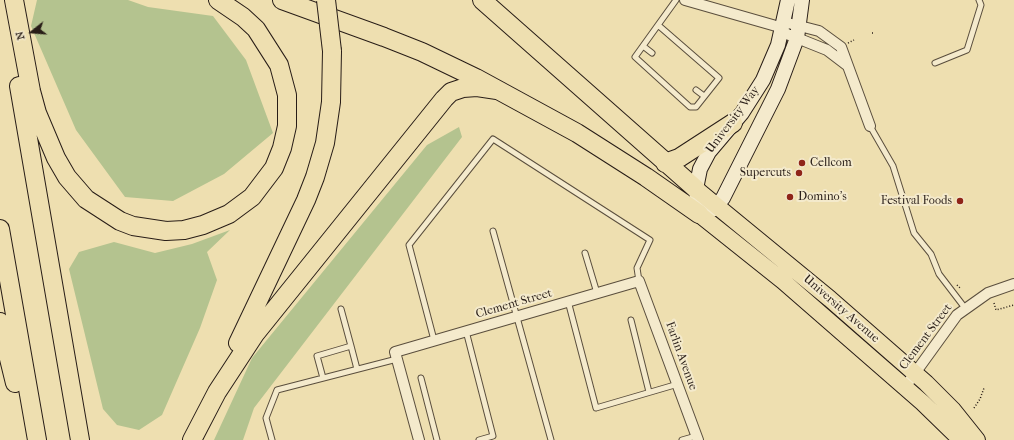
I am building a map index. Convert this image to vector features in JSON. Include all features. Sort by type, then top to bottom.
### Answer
[{"type":"highway","points":[[4,0],[80,440]]},
{"type":"highway","points":[[14,0],[31,91],[37,113],[56,158],[67,177],[86,199],[120,221],[144,228],[166,231],[184,230],[203,225],[229,214],[252,197],[274,168],[282,148],[287,126],[287,95],[279,65],[256,29],[243,17],[218,0]]},
{"type":"highway","points":[[282,0],[422,52],[497,90],[590,141],[699,214]]},
{"type":"highway","points":[[217,392],[222,378],[306,200],[315,177],[325,143],[331,102],[332,51],[326,0]]},
{"type":"highway","points":[[482,0],[696,189]]},
{"type":"highway","points":[[192,440],[217,392],[272,312],[444,99],[454,91],[466,87],[497,90]]},
{"type":"highway","points":[[665,163],[679,158],[734,123]]},
{"type":"highway","points":[[0,229],[37,440]]},
{"type":"highway","points":[[0,322],[15,380],[26,440]]},
{"type":"main road","name":"University Way","points":[[699,214],[696,189],[698,172],[706,156],[750,102],[763,80],[775,56],[783,27],[788,0]]},
{"type":"main road","name":"University Way","points":[[717,206],[725,194],[778,88],[797,38],[802,0]]},
{"type":"main road","name":"University Avenue","points":[[696,189],[830,299],[915,374],[953,410],[977,440]]},
{"type":"main road","points":[[699,214],[711,211],[717,206]]},
{"type":"main road","name":"University Avenue","points":[[699,214],[783,281],[905,387],[961,440]]},
{"type":"street","points":[[685,0],[783,27],[797,38],[828,50],[848,66]]},
{"type":"street","points":[[783,27],[800,24],[819,31],[837,43],[844,52],[870,126]]},
{"type":"street","name":"Clement Street","points":[[396,355],[434,340],[639,281]]},
{"type":"street","name":"Farlin Avenue","points":[[639,281],[697,438]]},
{"type":"street","name":"Clement Street","points":[[905,387],[953,319],[965,308],[988,293],[1014,284]]},
{"type":"street","points":[[396,355],[419,440]]},
{"type":"lane","points":[[658,25],[719,78],[701,102],[696,106],[690,107],[635,57],[643,46],[658,25],[676,0]]},
{"type":"lane","points":[[935,63],[967,50],[981,5],[979,0]]},
{"type":"lane","points":[[643,46],[652,53]]},
{"type":"lane","points":[[696,90],[704,96]]},
{"type":"lane","points":[[870,126],[893,166],[914,234],[931,254],[939,274],[965,308]]},
{"type":"lane","points":[[434,340],[409,246],[493,139],[650,240],[637,268],[639,281]]},
{"type":"lane","points":[[492,231],[551,440]]},
{"type":"lane","points":[[585,254],[596,293]]},
{"type":"lane","points":[[568,301],[596,408],[678,384]]},
{"type":"lane","points":[[341,309],[357,370]]},
{"type":"lane","points":[[631,320],[649,392]]},
{"type":"lane","points":[[466,331],[493,436],[479,440]]},
{"type":"lane","points":[[323,378],[317,356],[351,346]]},
{"type":"lane","points":[[272,440],[266,418],[277,390],[357,370],[396,355]]},
{"type":"lane","points":[[421,378],[437,440]]},
{"type":"lane","points":[[682,440],[697,438]]},
{"type":"path","points":[[846,43],[854,40]]},
{"type":"path","points":[[957,285],[961,290]]},
{"type":"path","points":[[994,302],[996,310],[1014,305]]},
{"type":"path","points":[[974,408],[980,399],[984,388]]},
{"type":"green space","points":[[37,0],[128,0],[148,7],[213,16],[246,60],[273,133],[224,174],[173,201],[125,197],[76,130],[31,26]]},
{"type":"green space","points":[[459,127],[462,137],[254,408],[243,440],[214,440],[252,358],[427,145]]},
{"type":"green space","points":[[230,230],[207,252],[217,280],[200,328],[162,415],[139,430],[117,425],[103,409],[69,269],[79,252],[114,242],[155,253],[192,244]]},
{"type":"place","name":"Cellcom","points":[[802,163]]},
{"type":"place","name":"Supercuts","points":[[799,173]]},
{"type":"place","name":"Domino's","points":[[790,197]]},
{"type":"place","name":"Festival Foods","points":[[960,201]]}]
